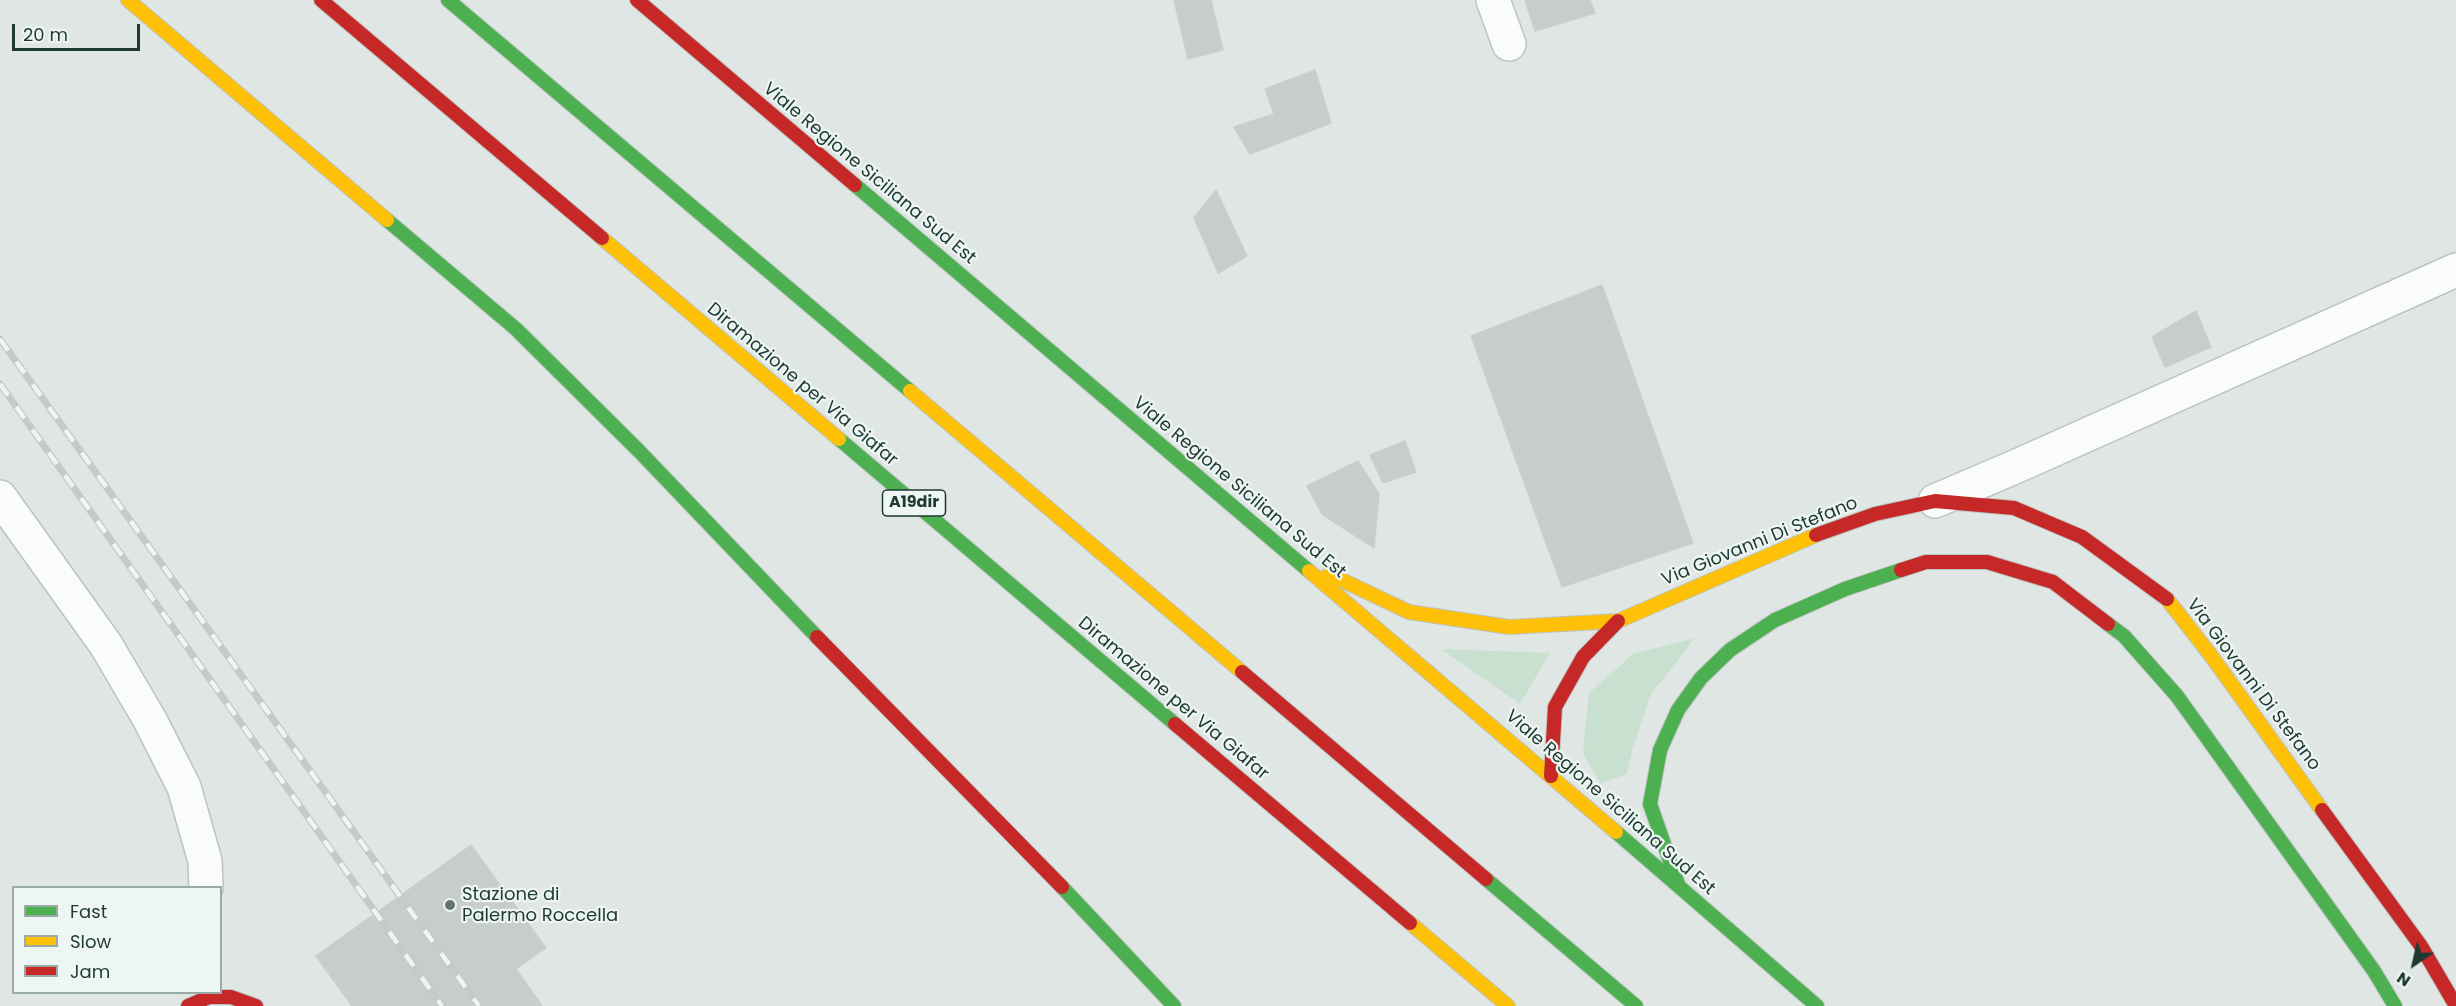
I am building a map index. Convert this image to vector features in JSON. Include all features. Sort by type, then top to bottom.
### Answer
[{"type":"main road","points":[[128,0],[516,328],[639,451],[1174,1006]]},
{"type":"main road","name":"Diramazione per Via Giafar","points":[[321,0],[1508,1006]]},
{"type":"main road","points":[[448,0],[1636,1006]]},
{"type":"main road","name":"Viale Regione Siciliana Sud Est","points":[[637,0],[1551,776],[1817,1006]]},
{"type":"main road","name":"Via Giovanni Di Stefano","points":[[1288,554],[1409,612],[1509,627],[1618,621],[1812,537],[1875,514],[1935,501],[2014,508],[2082,537],[2166,598],[2212,657],[2421,946],[2456,1006]]},
{"type":"main road","points":[[1678,885],[1650,804],[1660,750],[1678,710],[1701,678],[1730,650],[1775,621],[1845,590],[1926,562],[1987,562],[2053,582],[2124,636],[2177,696],[2367,961],[2395,1006]]},
{"type":"main road","points":[[1551,776],[1555,707],[1583,657],[1618,621]]},
{"type":"main road","points":[[202,999],[231,997],[256,1006]]},
{"type":"street","points":[[1493,0],[1509,44]]},
{"type":"street","points":[[1935,501],[2456,270]]},
{"type":"street","points":[[0,497],[106,645],[150,720],[184,787],[205,861],[206,886]]},
{"type":"green space","points":[[1695,638],[1651,694],[1632,751],[1627,774],[1600,783],[1583,753],[1589,693],[1633,654]]},
{"type":"green space","points":[[1441,649],[1550,653],[1520,704]]},
{"type":"building","points":[[1174,0],[1211,0],[1223,50],[1188,59]]},
{"type":"building","points":[[1525,0],[1590,0],[1595,13],[1535,31]]},
{"type":"building","points":[[1315,70],[1331,123],[1250,154],[1234,127],[1274,114],[1265,89]]},
{"type":"building","points":[[1216,190],[1247,256],[1218,273],[1194,218]]},
{"type":"building","points":[[1602,285],[1693,543],[1562,587],[1471,336]]},
{"type":"building","points":[[2196,311],[2211,347],[2165,367],[2152,337]]},
{"type":"building","points":[[1405,441],[1416,472],[1383,483],[1370,455]]},
{"type":"building","points":[[1358,461],[1379,494],[1374,548],[1322,514],[1307,486]]},
{"type":"building","name":"Stazione di Palermo Roccella","points":[[471,845],[546,948],[516,969],[542,1006],[352,1006],[316,956]]},
{"type":"railway","points":[[0,339],[479,1006]]},
{"type":"railway","points":[[0,384],[442,1006]]},
{"type":"traffic: fast","points":[[448,0],[910,391]]},
{"type":"traffic: fast","points":[[855,185],[1309,571]]},
{"type":"traffic: fast","points":[[387,220],[516,329],[639,451],[817,637]]},
{"type":"traffic: fast","points":[[839,439],[1175,724]]},
{"type":"traffic: fast","points":[[1678,884],[1650,804],[1660,750],[1678,710],[1701,678],[1730,650],[1775,620],[1845,589],[1901,570]]},
{"type":"traffic: fast","points":[[2108,624],[2124,636],[2177,696],[2374,971],[2395,1006]]},
{"type":"traffic: fast","points":[[1616,832],[1817,1006]]},
{"type":"traffic: fast","points":[[1486,879],[1636,1006]]},
{"type":"traffic: fast","points":[[1062,887],[1174,1006]]},
{"type":"traffic: slow","points":[[128,0],[387,220]]},
{"type":"traffic: slow","points":[[602,238],[839,439]]},
{"type":"traffic: slow","points":[[910,391],[1242,672]]},
{"type":"traffic: slow","points":[[1329,574],[1409,612],[1509,627],[1618,621],[1816,535]]},
{"type":"traffic: slow","points":[[1309,571],[1616,832]]},
{"type":"traffic: slow","points":[[2167,599],[2212,657],[2322,810]]},
{"type":"traffic: slow","points":[[1410,923],[1508,1006]]},
{"type":"traffic: jam","points":[[321,0],[602,238]]},
{"type":"traffic: jam","points":[[637,0],[855,185]]},
{"type":"traffic: jam","points":[[1816,535],[1875,514],[1935,501],[2014,508],[2082,537],[2167,599]]},
{"type":"traffic: jam","points":[[1901,570],[1926,562],[1987,562],[2053,582],[2108,624]]},
{"type":"traffic: jam","points":[[1551,776],[1555,707],[1583,657],[1618,621]]},
{"type":"traffic: jam","points":[[817,637],[1062,887]]},
{"type":"traffic: jam","points":[[1242,672],[1486,879]]},
{"type":"traffic: jam","points":[[1175,724],[1410,923]]},
{"type":"traffic: jam","points":[[2322,810],[2421,946],[2456,1006]]},
{"type":"traffic: jam","points":[[188,1006],[209,997],[231,997],[256,1006]]},
{"type":"place","name":"Stazione di Palermo Roccella","points":[[450,905]]}]
